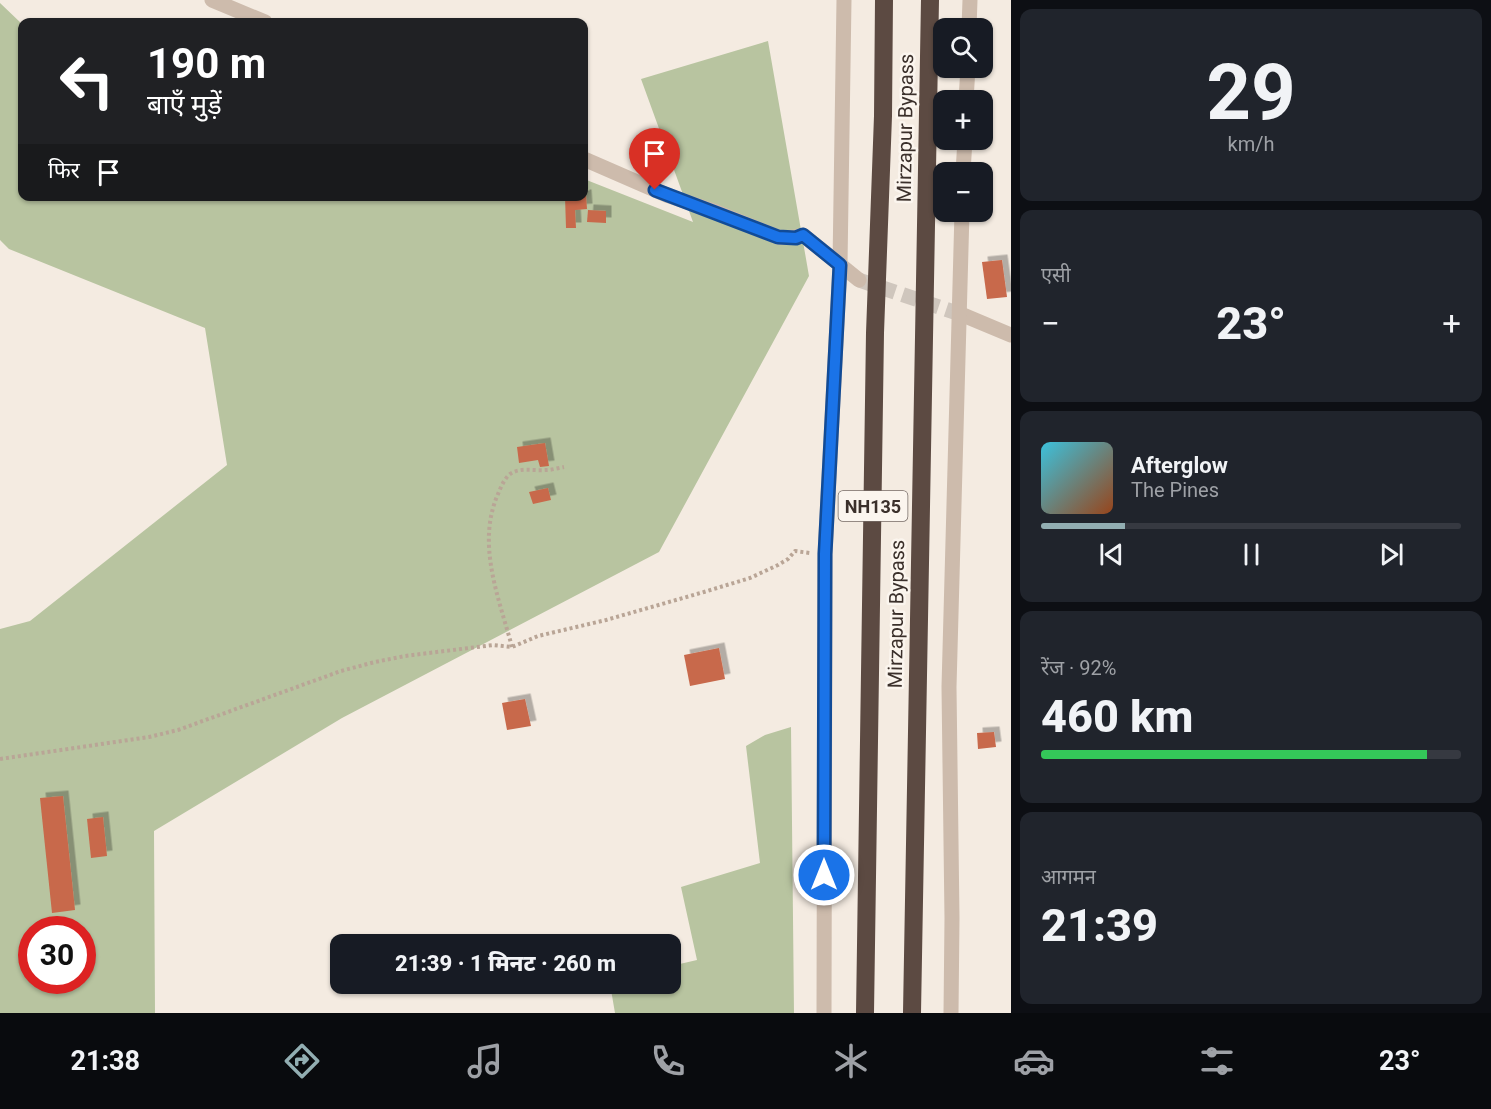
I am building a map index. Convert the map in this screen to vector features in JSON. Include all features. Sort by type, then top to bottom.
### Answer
[{"type":"highway","name":"NH135","points":[[866,1013],[875,333],[883,116],[884,0]]},
{"type":"highway","name":"Mirzapur Bypass","points":[[912,1013],[930,0]]},
{"type":"street","points":[[212,0],[255,18]]},
{"type":"street","points":[[824,1013],[825,554],[840,265],[844,0]]},
{"type":"street","points":[[969,18],[970,0]]},
{"type":"street","points":[[588,161],[669,196],[778,237],[796,238],[803,235],[859,280]]},
{"type":"street","points":[[951,1013],[949,687],[962,222]]},
{"type":"street","points":[[963,315],[1011,335]]},
{"type":"path","points":[[512,647],[489,553],[488,531],[491,512],[504,481],[510,474],[525,470],[564,468]]},
{"type":"path","points":[[0,759],[149,737],[178,730],[341,670],[405,656],[493,645],[512,647],[538,636],[617,617],[750,578],[788,559],[795,551],[825,554]]},
{"type":"green space","points":[[0,3],[18,20],[18,201],[588,201],[588,181],[693,222],[641,79],[768,41],[809,276],[659,552],[342,718],[154,831],[155,1013],[0,1013],[0,629],[30,621],[227,465],[205,328],[9,249],[0,240]]},
{"type":"green space","points":[[791,727],[794,1013],[615,1013],[612,994],[681,994],[681,964],[697,960],[681,887],[760,863],[746,746],[765,735]]},
{"type":"building","points":[[565,201],[586,201],[587,209],[575,210],[576,228],[566,228]]},
{"type":"building","points":[[588,210],[606,211],[606,223],[587,222]]},
{"type":"building","points":[[1002,260],[1007,297],[987,299],[982,262]]},
{"type":"building","points":[[545,443],[549,466],[540,467],[538,460],[519,463],[517,447]]},
{"type":"building","points":[[548,488],[551,500],[533,504],[529,492]]},
{"type":"building","points":[[719,648],[725,679],[690,686],[684,655]]},
{"type":"building","points":[[525,699],[531,726],[507,730],[502,703]]},
{"type":"building","points":[[994,732],[996,747],[978,749],[977,733]]},
{"type":"building","points":[[63,796],[75,910],[52,913],[40,798]]},
{"type":"building","points":[[103,817],[107,856],[91,858],[87,819]]},
{"type":"tunnel","points":[[859,280],[963,315]]},
{"type":"route","points":[[655,190],[778,237],[796,238],[803,235],[840,265],[825,554],[824,875]]}]
